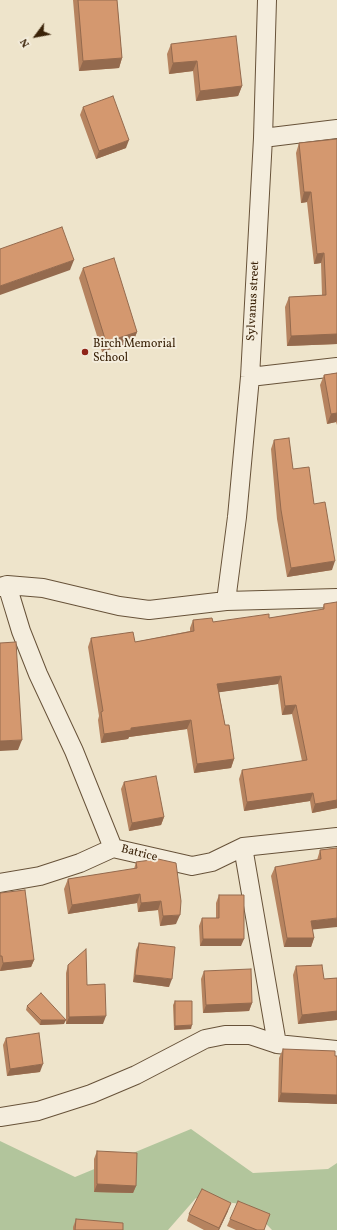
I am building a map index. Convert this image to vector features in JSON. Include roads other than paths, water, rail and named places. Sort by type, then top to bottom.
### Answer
[{"type":"street","name":"Sylvanus street","points":[[226,601],[237,517],[250,377],[263,138],[267,0]]},
{"type":"street","points":[[263,138],[337,128]]},
{"type":"street","points":[[250,377],[337,367]]},
{"type":"street","points":[[3,586],[43,588],[119,606],[149,610],[226,601],[337,598]]},
{"type":"street","name":"Batrice","points":[[3,586],[38,674],[74,751],[113,848],[192,866],[212,862],[243,847],[337,837]]},
{"type":"street","points":[[243,847],[277,1044]]},
{"type":"street","points":[[0,883],[40,876],[80,863],[113,848]]},
{"type":"street","points":[[0,1118],[38,1111],[91,1094],[136,1075],[205,1039],[224,1035],[250,1035],[277,1044],[337,1050]]},
{"type":"place","name":"Birch Memorial School","points":[[85,352]]}]
